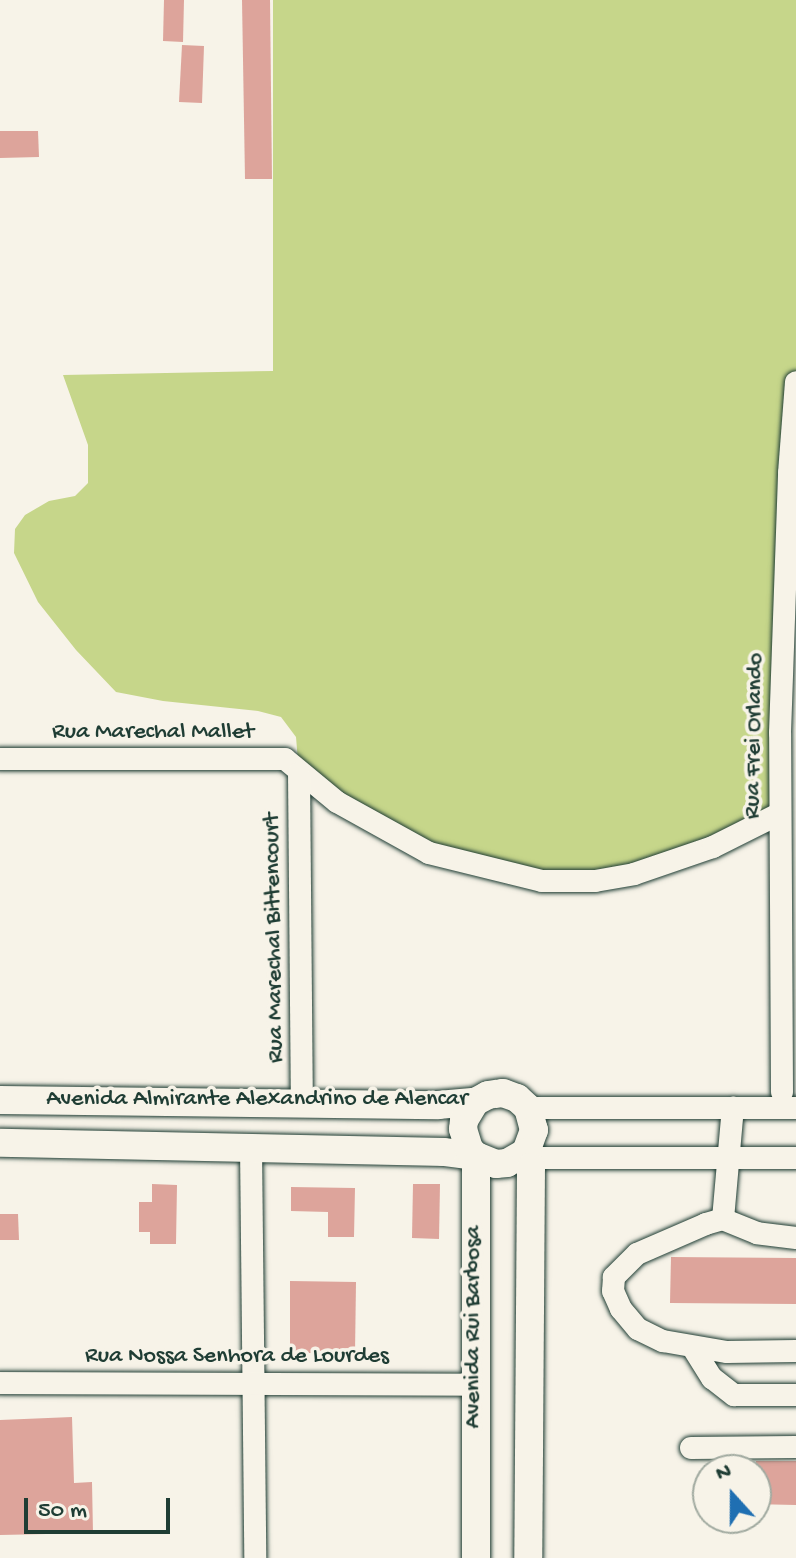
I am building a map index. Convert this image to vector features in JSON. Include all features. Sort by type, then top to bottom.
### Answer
[{"type":"main road","name":"Avenida Almirante Alexandrino de Alencar","points":[[0,1100],[438,1105],[475,1102],[488,1095],[503,1093],[517,1098],[528,1108]]},
{"type":"main road","name":"Avenida Rui Barbosa","points":[[475,1102],[464,1120],[463,1129],[469,1149],[476,1156],[476,1558]]},
{"type":"main road","points":[[438,1105],[446,1108],[456,1122],[455,1139],[433,1151],[463,1170],[474,1194]]},
{"type":"main road","points":[[528,1108],[534,1130],[526,1152],[531,1167],[528,1558]]},
{"type":"main road","name":"Avenida Almirante Alexandrino de Alencar","points":[[0,1143],[433,1151],[476,1156],[496,1164],[507,1163],[526,1152]]},
{"type":"street","name":"Rua Frei Orlando","points":[[789,1100],[779,814],[788,734],[789,459],[796,382]]},
{"type":"street","name":"Rua Marechal Mallet","points":[[0,759],[285,759],[337,802],[429,853],[542,881],[595,881],[634,874],[713,847],[779,814]]},
{"type":"street","name":"Rua Marechal Bittencourt","points":[[299,773],[302,1102]]},
{"type":"street","name":"Avenida Almirante Alexandrino de Alencar","points":[[528,1108],[733,1107],[789,1100]]},
{"type":"street","points":[[723,1219],[733,1107]]},
{"type":"street","points":[[251,1146],[255,1558]]},
{"type":"street","name":"Avenida Almirante Alexandrino de Alencar","points":[[526,1152],[541,1158],[796,1158]]},
{"type":"street","points":[[796,1238],[757,1233],[723,1219],[678,1233],[637,1254],[614,1277],[613,1291],[621,1309],[638,1329],[663,1341],[727,1352],[796,1351]]},
{"type":"street","points":[[693,1348],[712,1378],[734,1395],[796,1395]]},
{"type":"street","name":"Rua Nossa Senhora de Lourdes","points":[[0,1383],[474,1385]]},
{"type":"street","points":[[691,1448],[796,1447]]},
{"type":"green space","points":[[273,0],[796,0],[796,382],[779,814],[595,881],[475,865],[299,773],[296,737],[281,717],[258,711],[163,701],[116,692],[76,650],[38,602],[14,553],[15,529],[25,515],[49,501],[75,496],[88,483],[88,445],[63,375],[273,371]]},
{"type":"building","points":[[164,0],[184,0],[183,42],[163,41]]},
{"type":"building","points":[[242,0],[270,0],[272,179],[245,179]]},
{"type":"building","points":[[182,45],[204,46],[202,103],[179,102]]},
{"type":"building","points":[[0,131],[38,131],[39,157],[0,158]]},
{"type":"building","points":[[152,1184],[177,1185],[176,1244],[150,1244],[150,1232],[139,1232],[139,1202],[152,1202]]},
{"type":"building","points":[[413,1184],[440,1184],[439,1239],[412,1238]]},
{"type":"building","points":[[291,1187],[355,1188],[354,1237],[328,1237],[328,1212],[291,1211]]},
{"type":"building","points":[[0,1214],[18,1214],[19,1240],[0,1240]]},
{"type":"building","points":[[671,1257],[796,1258],[796,1304],[670,1303]]},
{"type":"building","points":[[290,1281],[356,1282],[355,1353],[290,1353]]},
{"type":"building","points":[[72,1417],[74,1483],[92,1482],[93,1533],[0,1535],[0,1420]]},
{"type":"building","points":[[772,1461],[796,1461],[796,1505],[772,1504]]}]
